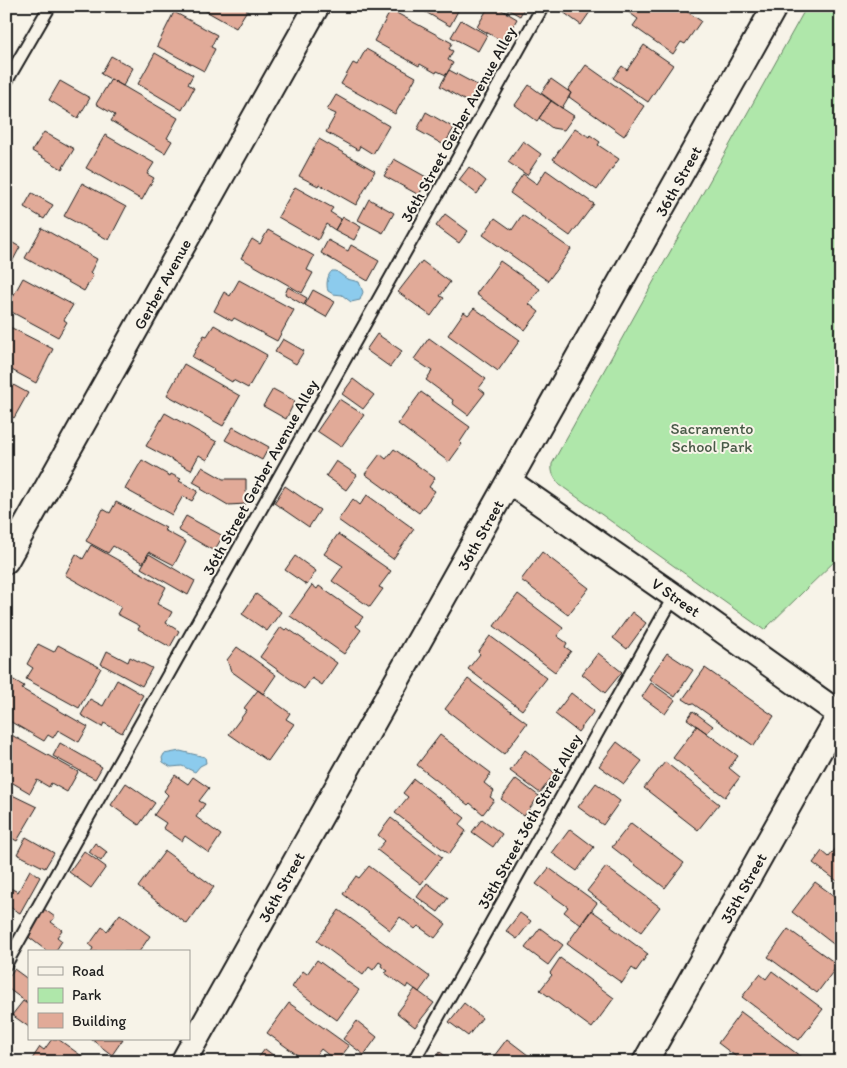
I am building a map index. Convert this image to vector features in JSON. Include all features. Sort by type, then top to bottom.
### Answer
[{"type":"street","name":"Gerber Avenue","points":[[6,561],[317,6]]},
{"type":"street","name":"36th Street","points":[[183,1062],[510,482],[775,6]]},
{"type":"street","name":"V Street","points":[[510,482],[840,714]]},
{"type":"street","name":"35th Street","points":[[646,1062],[840,714]]},
{"type":"lane","points":[[6,82],[11,63],[50,6]]},
{"type":"lane","name":"36th Street Gerber Avenue Alley","points":[[6,964],[543,6]]},
{"type":"lane","name":"35th Street 36th Street Alley","points":[[413,1062],[674,596]]},
{"type":"green space","name":"Sacramento School Park","points":[[807,6],[831,6],[841,12],[841,555],[764,630],[560,485],[553,475],[552,464]]},
{"type":"water","points":[[332,271],[336,271],[347,279],[359,282],[363,292],[360,300],[351,302],[342,295],[333,294],[328,291],[327,280]]},
{"type":"water","points":[[180,751],[205,757],[206,763],[195,772],[182,766],[171,767],[163,762],[164,754]]},
{"type":"building","points":[[197,6],[248,6],[249,7],[236,28]]},
{"type":"building","points":[[415,6],[468,6],[466,10],[460,7],[450,26]]},
{"type":"building","points":[[489,6],[495,6],[517,19],[504,42],[477,27]]},
{"type":"building","points":[[502,6],[525,6],[520,16]]},
{"type":"building","points":[[567,6],[589,6],[592,9],[581,25],[563,12]]},
{"type":"building","points":[[620,6],[679,6],[701,21],[685,44],[681,42],[673,54],[633,26],[638,19]]},
{"type":"building","points":[[391,10],[452,43],[449,49],[453,51],[448,60],[453,63],[446,75],[437,71],[436,73],[420,64],[419,66],[374,41]]},
{"type":"building","points":[[174,12],[217,35],[211,47],[215,49],[204,71],[157,46]]},
{"type":"building","points":[[461,20],[487,35],[478,51],[451,37]]},
{"type":"building","points":[[644,45],[673,65],[648,102],[613,78],[622,66],[627,70]]},
{"type":"building","points":[[366,49],[416,77],[395,114],[341,84],[353,63],[357,65]]},
{"type":"building","points":[[155,53],[193,75],[188,84],[194,88],[182,110],[138,84]]},
{"type":"building","points":[[111,56],[133,68],[123,86],[101,74]]},
{"type":"building","points":[[586,65],[644,106],[624,136],[569,97],[571,93],[568,90]]},
{"type":"building","points":[[449,70],[479,86],[469,103],[440,86]]},
{"type":"building","points":[[111,79],[178,118],[167,138],[172,141],[165,153],[111,121],[115,115],[96,104]]},
{"type":"building","points":[[551,79],[571,93],[562,108],[541,93]]},
{"type":"building","points":[[60,81],[90,98],[78,118],[49,100]]},
{"type":"building","points":[[529,85],[551,101],[537,121],[515,105]]},
{"type":"building","points":[[336,95],[389,126],[373,154],[360,146],[358,150],[326,132],[336,114],[327,110]]},
{"type":"building","points":[[551,101],[574,116],[564,130],[552,128],[539,118]]},
{"type":"building","points":[[426,112],[454,128],[444,145],[417,130]]},
{"type":"building","points":[[575,128],[600,142],[598,145],[619,159],[597,190],[553,159]]},
{"type":"building","points":[[44,132],[74,149],[62,169],[32,151]]},
{"type":"building","points":[[105,135],[154,163],[147,174],[154,178],[142,200],[86,168]]},
{"type":"building","points":[[319,139],[375,171],[356,205],[319,184],[318,186],[299,176]]},
{"type":"building","points":[[523,141],[541,154],[527,175],[508,162]]},
{"type":"building","points":[[394,159],[428,178],[419,195],[384,176]]},
{"type":"building","points":[[469,167],[486,181],[477,194],[459,180]]},
{"type":"building","points":[[546,170],[594,204],[570,236],[510,193],[523,174],[537,184]]},
{"type":"building","points":[[82,183],[126,207],[109,240],[64,216]]},
{"type":"building","points":[[295,187],[333,208],[330,212],[341,219],[335,230],[326,224],[318,240],[278,217]]},
{"type":"building","points":[[32,193],[53,205],[44,219],[24,207]]},
{"type":"building","points":[[369,199],[394,213],[383,233],[358,220]]},
{"type":"building","points":[[445,214],[468,231],[459,243],[436,226]]},
{"type":"building","points":[[522,215],[571,249],[548,281],[483,235],[495,218],[512,230]]},
{"type":"building","points":[[343,217],[361,227],[354,240],[335,230]]},
{"type":"building","points":[[42,228],[97,259],[90,273],[93,276],[84,291],[25,258]]},
{"type":"building","points":[[268,230],[314,256],[307,270],[313,273],[302,293],[241,258],[252,239],[260,244]]},
{"type":"building","points":[[6,239],[20,247],[11,264],[6,261]]},
{"type":"building","points":[[328,240],[348,251],[351,245],[379,261],[368,281],[321,253]]},
{"type":"building","points":[[422,261],[450,282],[440,296],[444,298],[431,316],[398,292]]},
{"type":"building","points":[[500,261],[540,289],[529,304],[539,312],[525,330],[476,294]]},
{"type":"building","points":[[23,278],[73,305],[64,320],[67,322],[58,337],[6,309]]},
{"type":"building","points":[[239,280],[294,310],[277,341],[234,318],[232,321],[214,311],[224,292],[230,296]]},
{"type":"building","points":[[288,287],[307,298],[304,305],[285,294]]},
{"type":"building","points":[[313,290],[335,302],[326,317],[305,305]]},
{"type":"building","points":[[474,308],[520,340],[498,371],[448,335],[464,312],[468,315]]},
{"type":"building","points":[[6,325],[53,349],[36,383],[6,367]]},
{"type":"building","points":[[214,325],[267,355],[248,388],[233,380],[232,382],[192,357],[204,335],[207,336]]},
{"type":"building","points":[[377,334],[402,351],[390,367],[366,350]]},
{"type":"building","points":[[429,338],[486,379],[479,388],[485,393],[468,415],[452,403],[453,400],[426,380],[432,371],[414,359]]},
{"type":"building","points":[[283,339],[304,351],[296,364],[275,352]]},
{"type":"building","points":[[184,364],[240,396],[223,426],[167,395]]},
{"type":"building","points":[[353,379],[374,395],[363,409],[342,394]]},
{"type":"building","points":[[6,381],[28,393],[14,418],[6,413]]},
{"type":"building","points":[[273,389],[295,401],[286,419],[263,406]]},
{"type":"building","points":[[421,392],[470,427],[460,442],[462,444],[449,462],[398,424]]},
{"type":"building","points":[[339,399],[364,415],[341,447],[317,431]]},
{"type":"building","points":[[165,413],[217,442],[207,460],[199,455],[191,470],[146,446]]},
{"type":"building","points":[[233,427],[269,447],[262,460],[225,440]]},
{"type":"building","points":[[394,449],[435,478],[429,487],[435,491],[419,513],[365,474],[380,454],[386,459]]},
{"type":"building","points":[[142,460],[170,476],[171,474],[181,479],[179,481],[198,491],[192,501],[183,496],[172,515],[125,489]]},
{"type":"building","points":[[336,461],[357,475],[346,490],[326,476]]},
{"type":"building","points":[[202,467],[223,479],[246,479],[246,504],[228,505],[201,489],[202,487],[193,482]]},
{"type":"building","points":[[285,486],[320,510],[309,527],[274,503]]},
{"type":"building","points":[[367,495],[414,529],[393,559],[338,520],[353,499],[360,505]]},
{"type":"building","points":[[116,502],[166,528],[164,530],[186,542],[174,565],[149,552],[143,563],[113,546],[108,553],[86,541],[103,509],[110,513]]},
{"type":"building","points":[[186,516],[223,536],[214,551],[178,530]]},
{"type":"building","points":[[338,534],[391,571],[379,587],[383,589],[370,607],[332,581],[343,566],[324,554]]},
{"type":"building","points":[[91,545],[166,587],[157,604],[172,612],[166,623],[179,631],[170,647],[138,629],[140,626],[117,614],[121,607],[65,575],[76,554],[83,559]]},
{"type":"building","points":[[542,552],[589,588],[568,615],[521,580]]},
{"type":"building","points":[[149,554],[195,581],[188,595],[141,568]]},
{"type":"building","points":[[295,556],[316,571],[307,585],[285,570]]},
{"type":"building","points":[[312,585],[317,589],[319,586],[363,617],[356,626],[361,630],[344,654],[290,616]]},
{"type":"building","points":[[256,594],[281,612],[267,631],[242,614]]},
{"type":"building","points":[[518,594],[563,628],[557,636],[567,643],[565,647],[571,651],[555,672],[494,626]]},
{"type":"building","points":[[632,612],[646,623],[627,649],[613,638]]},
{"type":"building","points":[[281,627],[285,630],[287,628],[337,663],[322,685],[312,678],[304,689],[260,657]]},
{"type":"building","points":[[490,636],[547,678],[522,710],[468,669],[480,654],[478,652]]},
{"type":"building","points":[[38,644],[54,652],[58,645],[101,668],[79,708],[26,679],[33,668],[27,664]]},
{"type":"building","points":[[237,647],[276,675],[263,694],[231,671],[227,660]]},
{"type":"building","points":[[107,651],[128,662],[130,657],[152,668],[142,686],[101,664]]},
{"type":"building","points":[[598,653],[622,672],[605,693],[582,674]]},
{"type":"building","points":[[667,653],[693,670],[675,697],[649,679]]},
{"type":"building","points":[[705,668],[774,716],[754,746],[692,703],[683,699]]},
{"type":"building","points":[[12,679],[24,686],[22,689],[88,727],[79,742],[58,730],[53,738],[48,735],[44,741],[6,719],[6,697],[9,692],[6,690]]},
{"type":"building","points":[[468,679],[527,723],[504,754],[445,709]]},
{"type":"building","points":[[117,680],[143,695],[122,733],[104,723],[102,727],[81,715],[90,699],[103,706]]},
{"type":"building","points":[[651,683],[675,700],[665,714],[642,697]]},
{"type":"building","points":[[258,690],[290,713],[286,719],[294,724],[268,761],[229,734],[247,710],[244,708]]},
{"type":"building","points":[[571,693],[594,711],[578,732],[555,714]]},
{"type":"building","points":[[693,711],[713,726],[707,733],[687,719]]},
{"type":"building","points":[[697,726],[738,756],[729,768],[740,777],[725,797],[673,758]]},
{"type":"building","points":[[6,732],[78,772],[67,792],[51,783],[49,787],[37,780],[30,793],[6,779]]},
{"type":"building","points":[[440,735],[491,773],[484,783],[494,791],[490,797],[494,800],[483,814],[470,803],[468,805],[417,765]]},
{"type":"building","points":[[617,742],[642,761],[624,784],[599,766]]},
{"type":"building","points":[[60,743],[102,767],[95,779],[53,756]]},
{"type":"building","points":[[525,750],[555,773],[540,793],[510,771]]},
{"type":"building","points":[[665,762],[719,804],[698,830],[644,788]]},
{"type":"building","points":[[175,775],[188,784],[193,777],[209,788],[199,801],[205,804],[196,817],[221,835],[209,853],[185,836],[182,841],[163,828],[166,823],[154,815],[168,795],[164,791]]},
{"type":"building","points":[[414,779],[465,818],[459,825],[466,831],[449,854],[395,813],[408,797],[403,793]]},
{"type":"building","points":[[516,779],[539,796],[524,816],[501,799]]},
{"type":"building","points":[[126,783],[155,803],[139,825],[111,805]]},
{"type":"building","points":[[596,783],[620,801],[603,825],[578,807]]},
{"type":"building","points":[[6,792],[37,807],[17,841],[6,835]]},
{"type":"building","points":[[391,818],[442,857],[421,884],[377,850],[385,841],[378,835]]},
{"type":"building","points":[[482,819],[502,834],[493,847],[472,832]]},
{"type":"building","points":[[631,823],[684,863],[665,888],[612,847]]},
{"type":"building","points":[[570,829],[594,847],[577,871],[552,853]]},
{"type":"building","points":[[26,837],[54,853],[45,868],[17,854]]},
{"type":"building","points":[[841,842],[841,884],[813,863],[822,851],[829,857]]},
{"type":"building","points":[[95,843],[107,852],[101,861],[89,852]]},
{"type":"building","points":[[84,851],[106,867],[91,888],[69,872]]},
{"type":"building","points":[[165,851],[214,887],[187,924],[138,887]]},
{"type":"building","points":[[369,866],[446,924],[435,938],[418,926],[415,929],[400,917],[390,930],[343,894],[356,876],[359,878]]},
{"type":"building","points":[[606,867],[660,907],[641,932],[587,891]]},
{"type":"building","points":[[549,868],[597,903],[581,925],[564,912],[568,907],[536,884]]},
{"type":"building","points":[[30,870],[40,877],[20,913],[6,905],[6,886],[18,892]]},
{"type":"building","points":[[815,882],[841,901],[841,950],[792,912]]},
{"type":"building","points":[[427,883],[448,898],[438,912],[417,897]]},
{"type":"building","points":[[44,909],[55,917],[51,922],[62,930],[57,937],[62,941],[56,950],[45,950],[26,935]]},
{"type":"building","points":[[339,910],[430,977],[419,992],[408,984],[406,988],[385,973],[388,971],[379,962],[373,970],[369,967],[363,975],[317,941]]},
{"type":"building","points":[[591,910],[648,954],[636,971],[632,968],[622,983],[567,944]]},
{"type":"building","points":[[520,913],[531,921],[517,939],[506,931]]},
{"type":"building","points":[[120,914],[150,936],[140,950],[92,950],[93,948],[89,945],[102,927],[107,931]]},
{"type":"building","points":[[540,928],[563,945],[548,965],[525,948]]},
{"type":"building","points":[[788,929],[838,965],[817,993],[768,957]]},
{"type":"building","points":[[560,958],[614,998],[592,1028],[540,990],[552,975],[550,973]]},
{"type":"building","points":[[317,960],[359,990],[337,1020],[292,987],[303,971],[307,974]]},
{"type":"building","points":[[14,969],[28,979],[28,1003],[6,987],[6,981]]},
{"type":"building","points":[[772,971],[823,1009],[799,1040],[742,997],[760,974],[766,979]]},
{"type":"building","points":[[415,989],[434,1003],[415,1027],[397,1013]]},
{"type":"building","points":[[23,1001],[28,1004],[28,1026],[12,1015]]},
{"type":"building","points":[[289,1003],[349,1046],[337,1062],[321,1049],[311,1062],[307,1062],[267,1033]]},
{"type":"building","points":[[464,1003],[482,1018],[468,1036],[449,1022]]},
{"type":"building","points":[[741,1012],[804,1059],[802,1062],[743,1062],[718,1043]]},
{"type":"building","points":[[357,1021],[377,1037],[364,1055],[343,1039]]},
{"type":"building","points":[[507,1039],[537,1062],[480,1062],[485,1055],[491,1060]]},
{"type":"building","points":[[51,1040],[59,1040],[90,1062],[30,1062],[40,1047],[44,1050]]},
{"type":"building","points":[[92,1040],[122,1040],[112,1055]]},
{"type":"building","points":[[265,1049],[282,1062],[255,1062]]},
{"type":"building","points":[[6,1051],[20,1062],[6,1062]]},
{"type":"building","points":[[440,1052],[453,1062],[433,1062]]}]
